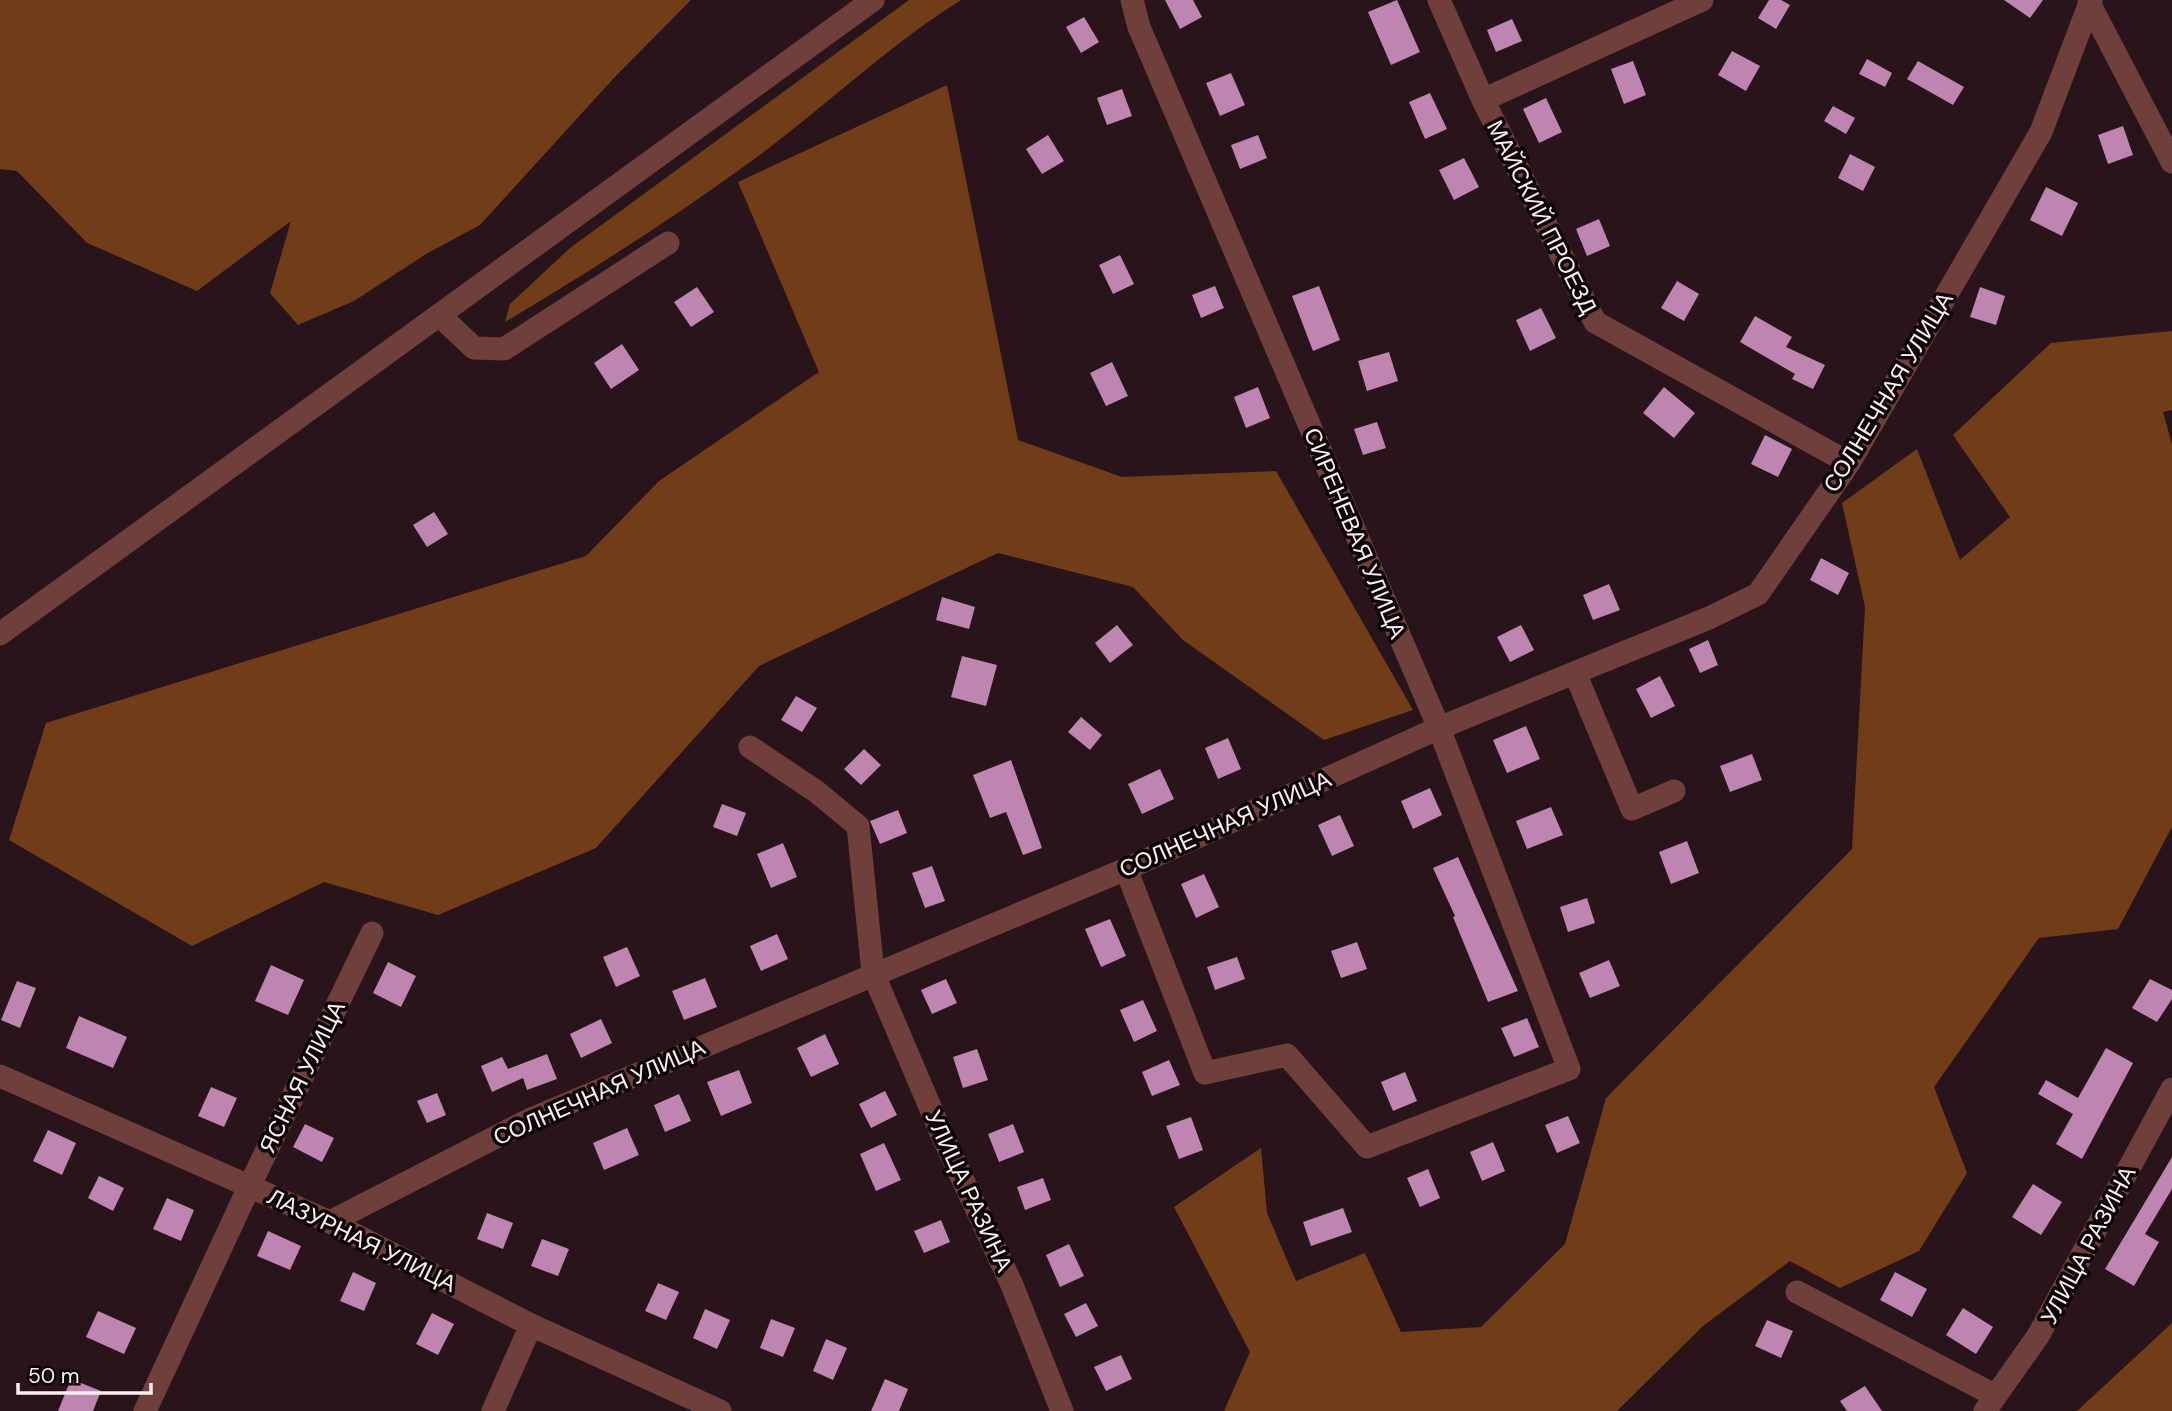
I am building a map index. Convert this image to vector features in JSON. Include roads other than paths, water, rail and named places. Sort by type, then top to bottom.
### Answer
[{"type":"street","points":[[0,634],[441,317],[873,0]]},
{"type":"street","name":"СИРЕНЕВАЯ УЛИЦА","points":[[1125,869],[1205,1073],[1287,1055],[1367,1147],[1569,1069],[1439,729],[1139,27],[1132,0]]},
{"type":"street","name":"МАЙСКИЙ ПРОЕЗД","points":[[1439,0],[1483,100],[1595,322],[1849,463]]},
{"type":"street","points":[[1483,100],[1702,0]]},
{"type":"street","name":"СОЛНЕЧНАЯ УЛИЦА","points":[[2090,1],[2172,162]]},
{"type":"street","name":"СОЛНЕЧНАЯ УЛИЦА","points":[[330,1222],[531,1119],[1125,869],[1439,729],[1758,594],[1849,463],[2040,132],[2090,1]]},
{"type":"street","points":[[441,317],[474,348],[504,349],[668,243]]},
{"type":"street","points":[[1575,673],[1632,809],[1674,791]]},
{"type":"street","points":[[750,747],[817,792],[858,826],[873,973]]},
{"type":"street","name":"ЯСНАЯ УЛИЦА","points":[[145,1411],[250,1185],[372,933]]},
{"type":"street","name":"УЛИЦА РАЗИНА","points":[[873,973],[942,1135],[1012,1285],[1062,1411]]},
{"type":"street","name":"ЛАЗУРНАЯ УЛИЦА","points":[[0,1076],[330,1222],[531,1325],[720,1411]]},
{"type":"street","name":"УЛИЦА РАЗИНА","points":[[1797,1292],[1990,1403],[2038,1336],[2172,1089]]},
{"type":"street","points":[[493,1411],[531,1325]]}]
